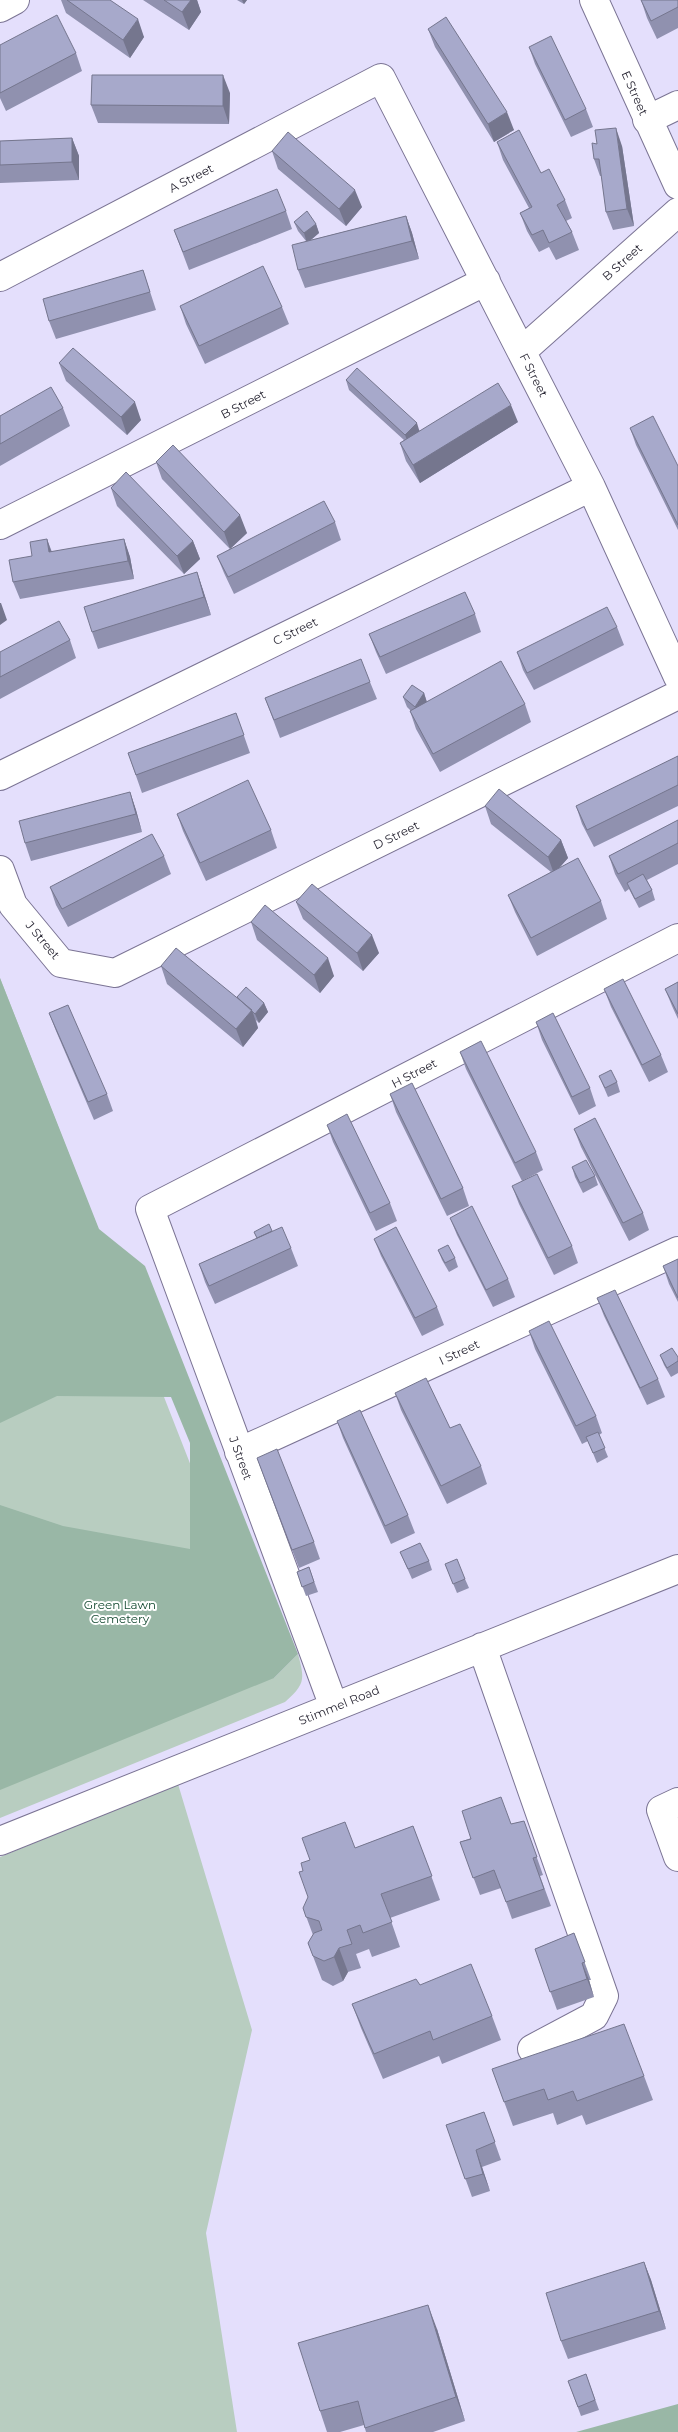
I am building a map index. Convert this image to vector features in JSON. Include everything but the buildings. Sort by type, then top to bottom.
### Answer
[{"type":"street","points":[[0,8],[15,0]]},
{"type":"street","name":"E Street","points":[[594,0],[678,185]]},
{"type":"street","name":"A Street","points":[[0,277],[381,78]]},
{"type":"street","name":"F Street","points":[[381,78],[591,487],[678,677]]},
{"type":"street","points":[[647,120],[678,104]]},
{"type":"street","name":"B Street","points":[[522,351],[678,212]]},
{"type":"street","name":"B Street","points":[[0,525],[486,281]]},
{"type":"street","name":"C Street","points":[[0,776],[591,487]]},
{"type":"street","name":"D Street","points":[[115,973],[678,696]]},
{"type":"street","name":"J Street","points":[[0,870],[13,905],[62,963],[115,973]]},
{"type":"street","name":"H Street","points":[[150,1209],[678,938]]},
{"type":"street","name":"J Street","points":[[150,1209],[334,1706]]},
{"type":"street","name":"I Street","points":[[239,1452],[678,1250]]},
{"type":"street","name":"Stimmel Road","points":[[0,1841],[678,1569]]},
{"type":"street","points":[[482,1647],[604,1996],[594,2016],[532,2049]]},
{"type":"street","points":[[678,1802],[660,1810],[678,1857]]},
{"type":"green space","name":"Green Lawn Cemetery","points":[[0,978],[274,1678],[298,1654],[302,1670],[302,1681],[296,1691],[285,1702],[0,1818]]},
{"type":"green space","name":"Green Lawn Cemetery","points":[[0,978],[99,1229],[145,1266],[298,1654],[274,1678],[0,1790],[0,1505],[63,1526],[190,1549],[190,1443],[171,1397],[57,1396],[0,1423]]},
{"type":"green space","points":[[178,1784],[252,2030],[206,2233],[237,2432],[0,2432],[0,1857]]},
{"type":"green space","points":[[678,2404],[678,2432],[576,2432]]}]
